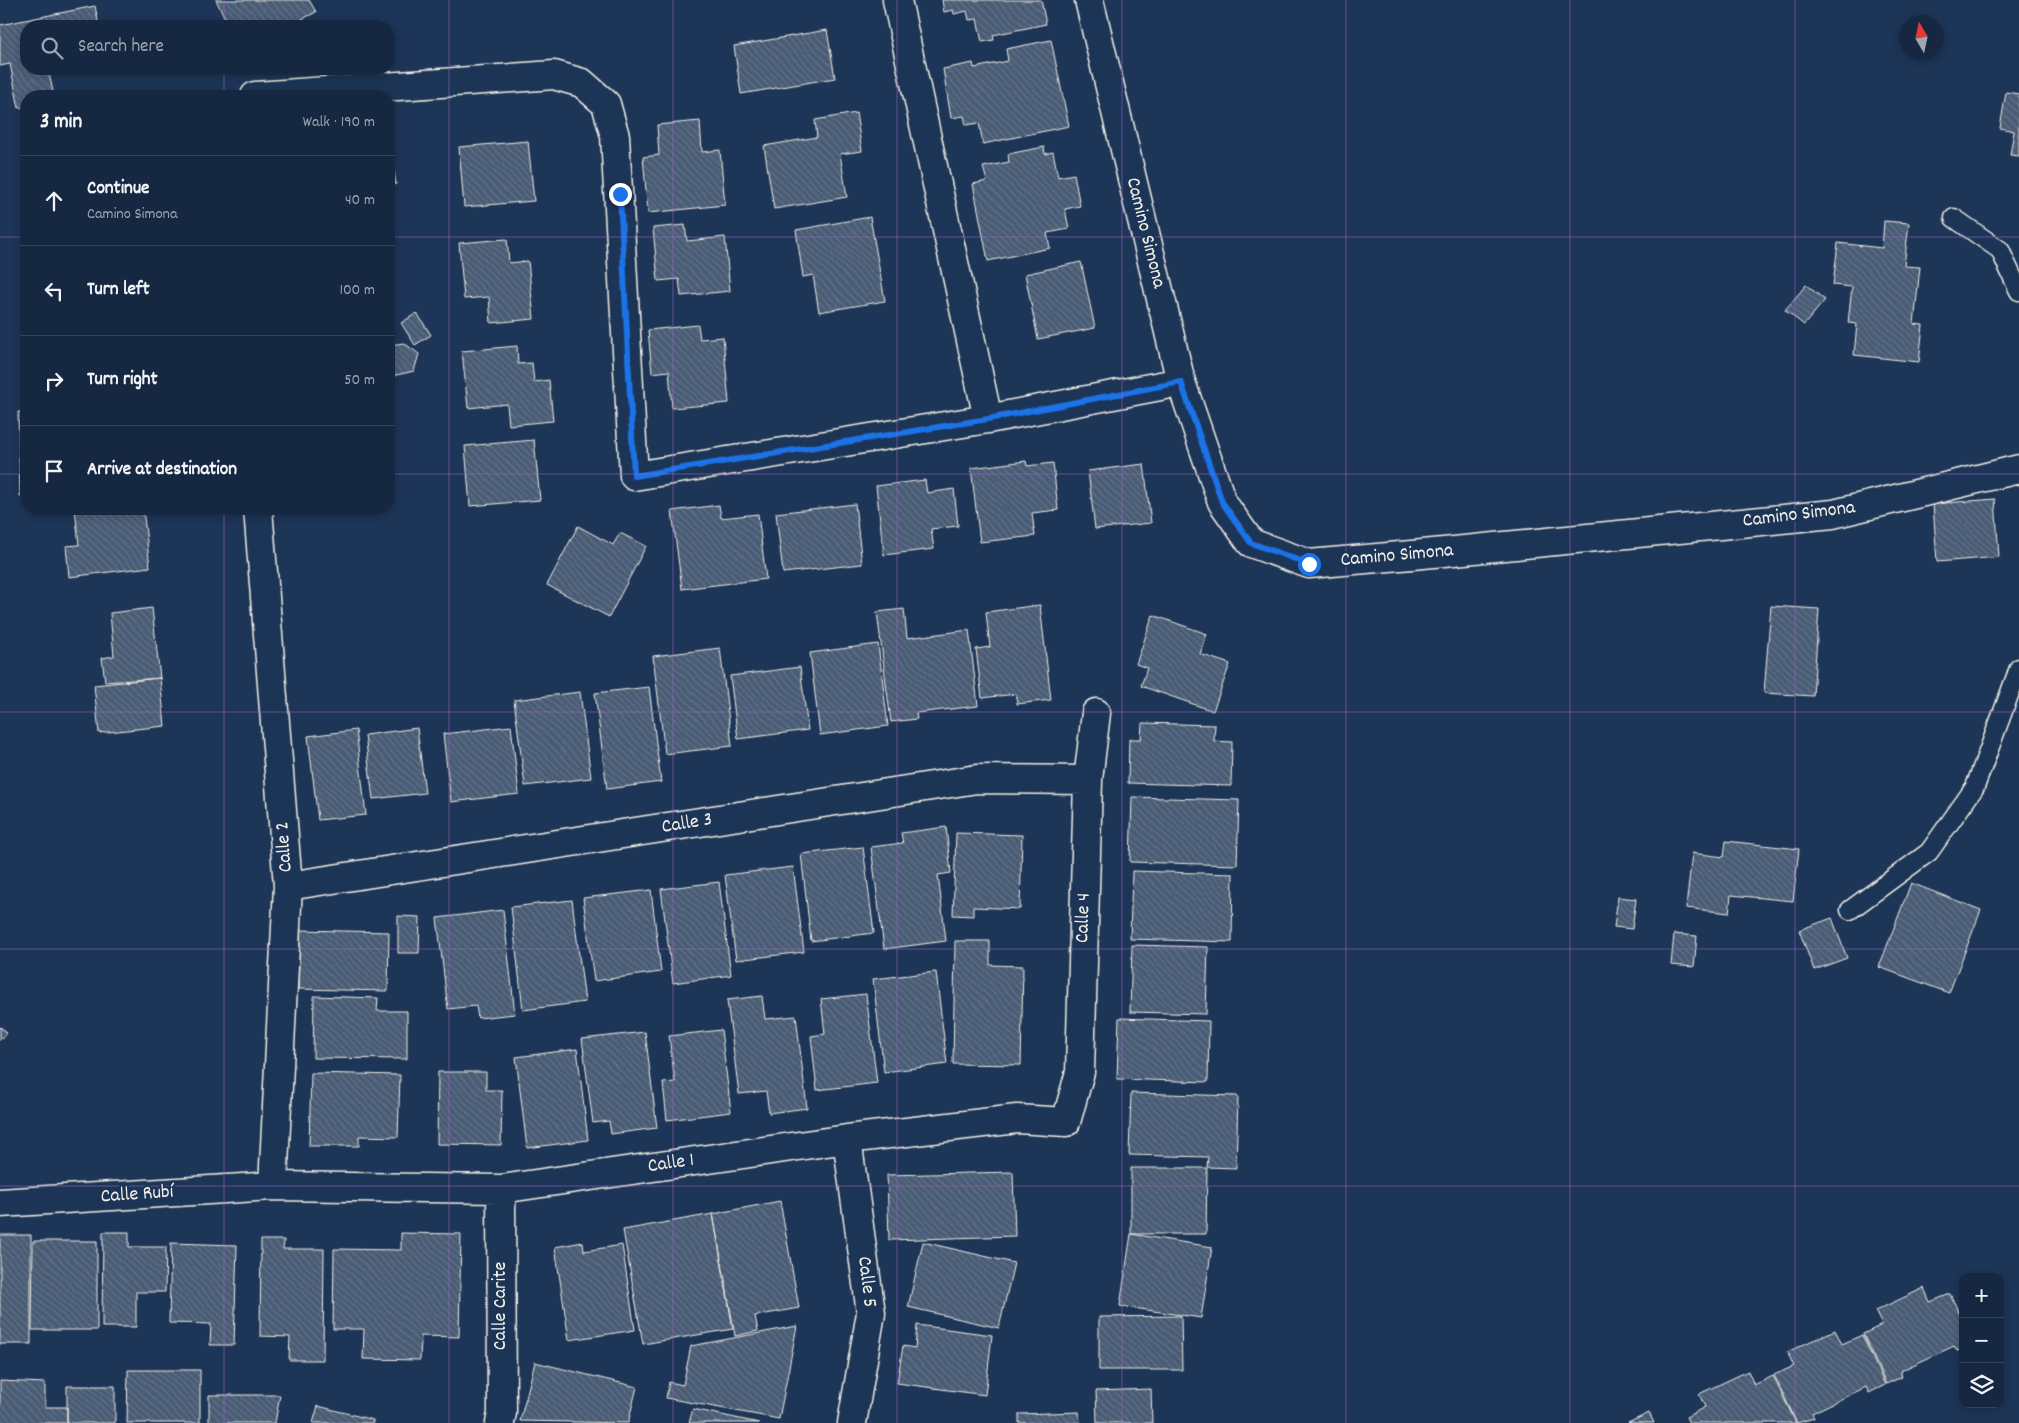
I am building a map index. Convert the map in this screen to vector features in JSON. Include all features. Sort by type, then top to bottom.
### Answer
[{"type":"street","points":[[896,0],[988,419]]},
{"type":"street","name":"Camino Simona","points":[[1089,0],[1181,382],[1222,502],[1251,543],[1309,564],[1833,514],[2019,469]]},
{"type":"street","points":[[340,90],[554,75],[582,83],[606,104],[615,136],[620,194],[634,476],[988,419],[1181,382]]},
{"type":"street","name":"Calle 2","points":[[258,515],[288,886],[273,1186]]},
{"type":"street","name":"Calle 4","points":[[1066,1122],[1080,1072],[1088,780],[1096,713]]},
{"type":"street","name":"Calle 3","points":[[288,886],[977,780],[1088,780]]},
{"type":"street","name":"Calle 1","points":[[273,1186],[501,1189],[847,1139],[1017,1118],[1066,1122]]},
{"type":"street","name":"Calle 5","points":[[847,1139],[872,1313],[852,1423]]},
{"type":"street","name":"Calle Rubí","points":[[0,1203],[273,1186]]},
{"type":"street","name":"Calle Carite","points":[[500,1423],[502,1413],[501,1189]]},
{"type":"lane","points":[[1954,218],[2000,250],[2019,291]]},
{"type":"lane","points":[[1850,910],[1928,852],[1975,787],[2019,668]]},
{"type":"building","points":[[216,0],[309,0],[316,12],[301,20],[226,20]]},
{"type":"building","points":[[942,0],[1041,0],[1046,24],[993,35],[994,40],[982,42],[977,19],[969,20],[967,11],[954,14],[953,10],[944,12]]},
{"type":"building","points":[[95,6],[98,20],[25,20]]},
{"type":"building","points":[[20,21],[20,75],[49,75],[53,90],[20,90],[19,108],[10,64],[0,66],[0,25]]},
{"type":"building","points":[[827,30],[835,78],[741,94],[734,46]]},
{"type":"building","points":[[1051,40],[1069,126],[983,144],[979,123],[966,125],[964,116],[951,118],[943,69],[973,63],[974,68],[1008,61],[1006,49]]},
{"type":"building","points":[[2006,92],[2019,94],[2019,156],[2010,155],[2014,131],[2000,128]]},
{"type":"building","points":[[856,113],[862,151],[840,154],[847,197],[774,209],[764,146],[817,137],[815,120]]},
{"type":"building","points":[[700,121],[702,152],[720,150],[725,205],[648,213],[643,157],[659,155],[657,125]]},
{"type":"building","points":[[528,141],[534,201],[464,207],[459,147]]},
{"type":"building","points":[[1044,147],[1045,154],[1053,152],[1058,177],[1074,174],[1080,206],[1065,209],[1069,229],[1047,233],[1050,248],[988,261],[973,184],[987,181],[983,167],[1009,162],[1008,154]]},
{"type":"building","points":[[870,217],[885,301],[819,312],[813,275],[803,277],[796,230]]},
{"type":"building","points":[[1884,221],[1909,223],[1904,266],[1920,267],[1914,324],[1923,325],[1919,362],[1854,355],[1857,324],[1848,323],[1852,287],[1833,285],[1838,243],[1882,248]]},
{"type":"building","points":[[685,225],[687,241],[725,237],[730,291],[681,296],[679,279],[658,281],[653,228]]},
{"type":"building","points":[[507,239],[509,263],[528,261],[534,319],[491,323],[489,297],[464,299],[459,243]]},
{"type":"building","points":[[1081,262],[1095,328],[1038,339],[1025,274]]},
{"type":"building","points":[[1806,285],[1825,300],[1804,325],[1785,310]]},
{"type":"building","points":[[417,313],[431,335],[415,345],[401,323]]},
{"type":"building","points":[[698,325],[700,339],[723,337],[729,403],[672,408],[669,371],[652,373],[648,330]]},
{"type":"building","points":[[404,343],[419,354],[414,371],[395,375],[395,344]]},
{"type":"building","points":[[517,346],[518,364],[532,363],[534,382],[549,380],[553,421],[509,425],[507,404],[468,408],[462,351]]},
{"type":"building","points":[[18,412],[20,412],[20,496]]},
{"type":"building","points":[[534,440],[540,500],[470,506],[465,446]]},
{"type":"building","points":[[1026,461],[1027,466],[1053,463],[1058,510],[1032,513],[1035,536],[980,542],[971,468]]},
{"type":"building","points":[[1144,464],[1151,523],[1095,529],[1088,471]]},
{"type":"building","points":[[925,480],[927,493],[954,489],[958,526],[931,529],[934,549],[884,555],[876,486]]},
{"type":"building","points":[[1995,499],[1999,557],[1937,562],[1933,504]]},
{"type":"building","points":[[855,504],[862,564],[783,573],[776,513]]},
{"type":"building","points":[[719,505],[721,518],[758,514],[766,579],[682,589],[672,511]]},
{"type":"building","points":[[76,515],[144,515],[150,567],[69,577],[66,546],[79,545]]},
{"type":"building","points":[[578,526],[613,545],[620,533],[646,546],[609,617],[547,585]]},
{"type":"building","points":[[1040,605],[1051,700],[1017,704],[1016,694],[982,698],[976,649],[990,647],[986,612]]},
{"type":"building","points":[[1771,606],[1819,609],[1813,696],[1764,693]]},
{"type":"building","points":[[152,608],[160,678],[105,682],[102,658],[114,656],[110,613]]},
{"type":"building","points":[[904,609],[907,638],[969,630],[978,706],[916,713],[917,719],[891,722],[877,612]]},
{"type":"building","points":[[1153,615],[1207,634],[1200,654],[1230,664],[1213,711],[1141,686],[1147,668],[1136,664]]},
{"type":"building","points":[[878,644],[888,726],[820,735],[810,653]]},
{"type":"building","points":[[720,648],[732,746],[665,754],[653,656]]},
{"type":"building","points":[[800,667],[808,730],[738,739],[730,676]]},
{"type":"building","points":[[160,678],[165,726],[99,733],[94,685]]},
{"type":"building","points":[[649,687],[661,782],[607,789],[595,693]]},
{"type":"building","points":[[580,692],[591,778],[525,786],[514,700]]},
{"type":"building","points":[[1142,723],[1215,725],[1214,741],[1232,742],[1231,786],[1128,783],[1129,739],[1141,739]]},
{"type":"building","points":[[511,726],[519,794],[451,802],[443,734]]},
{"type":"building","points":[[417,728],[425,793],[373,799],[365,735]]},
{"type":"building","points":[[356,730],[366,815],[318,820],[308,736]]},
{"type":"building","points":[[1132,797],[1239,800],[1237,865],[1130,862]]},
{"type":"building","points":[[946,827],[951,873],[938,875],[946,941],[884,949],[871,847],[903,843],[901,833]]},
{"type":"building","points":[[956,833],[1022,835],[1020,909],[973,907],[973,916],[953,915]]},
{"type":"building","points":[[1726,841],[1799,849],[1793,901],[1731,895],[1729,913],[1686,908],[1692,853],[1724,857]]},
{"type":"building","points":[[863,847],[874,933],[811,941],[801,854]]},
{"type":"building","points":[[793,867],[804,952],[736,960],[725,875]]},
{"type":"building","points":[[1132,871],[1233,874],[1232,942],[1130,939]]},
{"type":"building","points":[[719,882],[731,975],[673,983],[661,889]]},
{"type":"building","points":[[1911,883],[1981,910],[1949,993],[1879,967]]},
{"type":"building","points":[[651,890],[661,972],[594,981],[583,898]]},
{"type":"building","points":[[1618,897],[1636,899],[1632,929],[1614,927]]},
{"type":"building","points":[[572,900],[585,1002],[523,1010],[511,907]]},
{"type":"building","points":[[503,910],[515,1014],[478,1018],[476,1006],[448,1009],[437,918]]},
{"type":"building","points":[[398,916],[420,917],[419,953],[398,953]]},
{"type":"building","points":[[1832,918],[1847,958],[1814,970],[1799,930]]},
{"type":"building","points":[[299,930],[389,932],[388,991],[298,989]]},
{"type":"building","points":[[1674,934],[1697,936],[1694,967],[1671,965]]},
{"type":"building","points":[[955,941],[990,941],[990,965],[1023,966],[1021,1065],[953,1064]]},
{"type":"building","points":[[1132,945],[1208,947],[1206,1014],[1130,1012]]},
{"type":"building","points":[[936,972],[947,1064],[884,1072],[873,979]]},
{"type":"building","points":[[866,994],[877,1083],[817,1090],[811,1036],[825,1034],[821,999]]},
{"type":"building","points":[[314,996],[378,998],[377,1011],[407,1011],[407,1059],[313,1058]]},
{"type":"building","points":[[762,996],[765,1019],[796,1016],[807,1108],[769,1113],[766,1091],[739,1094],[727,1000]]},
{"type":"building","points":[[1119,1018],[1209,1021],[1208,1082],[1117,1079]]},
{"type":"building","points":[[0,1027],[7,1032],[0,1040]]},
{"type":"building","points":[[721,1030],[731,1112],[667,1120],[663,1083],[675,1082],[669,1036]]},
{"type":"building","points":[[645,1032],[657,1128],[611,1134],[609,1121],[593,1123],[582,1039]]},
{"type":"building","points":[[577,1049],[588,1140],[527,1148],[516,1057]]},
{"type":"building","points":[[438,1072],[486,1072],[486,1090],[502,1090],[501,1145],[437,1144]]},
{"type":"building","points":[[311,1073],[400,1075],[398,1137],[359,1136],[359,1146],[309,1146]]},
{"type":"building","points":[[1131,1093],[1238,1096],[1236,1168],[1207,1167],[1208,1157],[1129,1155]]},
{"type":"building","points":[[1131,1168],[1207,1168],[1206,1234],[1131,1234]]},
{"type":"building","points":[[1013,1172],[1015,1236],[889,1240],[887,1175]]},
{"type":"building","points":[[780,1201],[799,1308],[755,1316],[758,1331],[735,1336],[713,1214]]},
{"type":"building","points":[[713,1214],[733,1329],[643,1344],[623,1230]]},
{"type":"building","points":[[103,1232],[129,1232],[129,1247],[166,1247],[165,1292],[136,1292],[136,1327],[102,1327]]},
{"type":"building","points":[[401,1233],[461,1234],[459,1337],[421,1336],[420,1360],[363,1359],[364,1329],[333,1329],[334,1249],[401,1250]]},
{"type":"building","points":[[1131,1234],[1212,1247],[1201,1318],[1120,1306]]},
{"type":"building","points":[[0,1235],[31,1235],[31,1344],[0,1344]]},
{"type":"building","points":[[261,1240],[284,1240],[283,1249],[324,1249],[323,1360],[289,1360],[290,1337],[260,1336]]},
{"type":"building","points":[[33,1241],[97,1241],[97,1330],[32,1330]]},
{"type":"building","points":[[583,1242],[584,1251],[622,1245],[635,1330],[569,1340],[555,1247]]},
{"type":"building","points":[[923,1242],[1014,1263],[999,1328],[908,1307]]},
{"type":"building","points":[[171,1243],[237,1245],[234,1345],[210,1345],[211,1324],[169,1323]]},
{"type":"building","points":[[1924,1288],[1930,1302],[1950,1294],[1959,1313],[1959,1350],[1957,1351],[1954,1346],[1900,1371],[1902,1377],[1886,1384],[1863,1334],[1882,1325],[1875,1311]]},
{"type":"building","points":[[1181,1316],[1182,1370],[1099,1370],[1099,1317]]},
{"type":"building","points":[[917,1325],[992,1335],[985,1395],[897,1383],[903,1346],[915,1348]]},
{"type":"building","points":[[797,1326],[779,1419],[666,1398],[669,1382],[683,1385],[691,1346]]},
{"type":"building","points":[[1835,1330],[1842,1344],[1862,1335],[1885,1385],[1869,1393],[1866,1387],[1812,1413],[1814,1418],[1797,1423],[1774,1375],[1794,1366],[1787,1352]]},
{"type":"building","points":[[535,1362],[637,1387],[628,1423],[520,1421]]},
{"type":"building","points":[[128,1370],[200,1370],[200,1423],[127,1423]]},
{"type":"building","points":[[1748,1371],[1754,1385],[1773,1376],[1796,1423],[1689,1423],[1686,1417],[1705,1407],[1699,1394]]},
{"type":"building","points":[[0,1381],[45,1383],[45,1407],[67,1407],[67,1423],[0,1423]]},
{"type":"building","points":[[67,1386],[115,1386],[115,1423],[67,1423]]},
{"type":"building","points":[[1151,1389],[1152,1423],[1097,1423],[1096,1391]]},
{"type":"building","points":[[209,1395],[280,1395],[275,1423],[209,1423]]},
{"type":"building","points":[[318,1406],[373,1420],[373,1423],[313,1423]]},
{"type":"building","points":[[693,1409],[759,1423],[689,1423]]},
{"type":"building","points":[[1079,1412],[1080,1423],[1019,1423],[1019,1414]]},
{"type":"building","points":[[1649,1413],[1654,1423],[1628,1423]]},
{"type":"route","points":[[620,194],[634,476],[988,419],[1181,382],[1222,502],[1251,543],[1309,564]]}]
